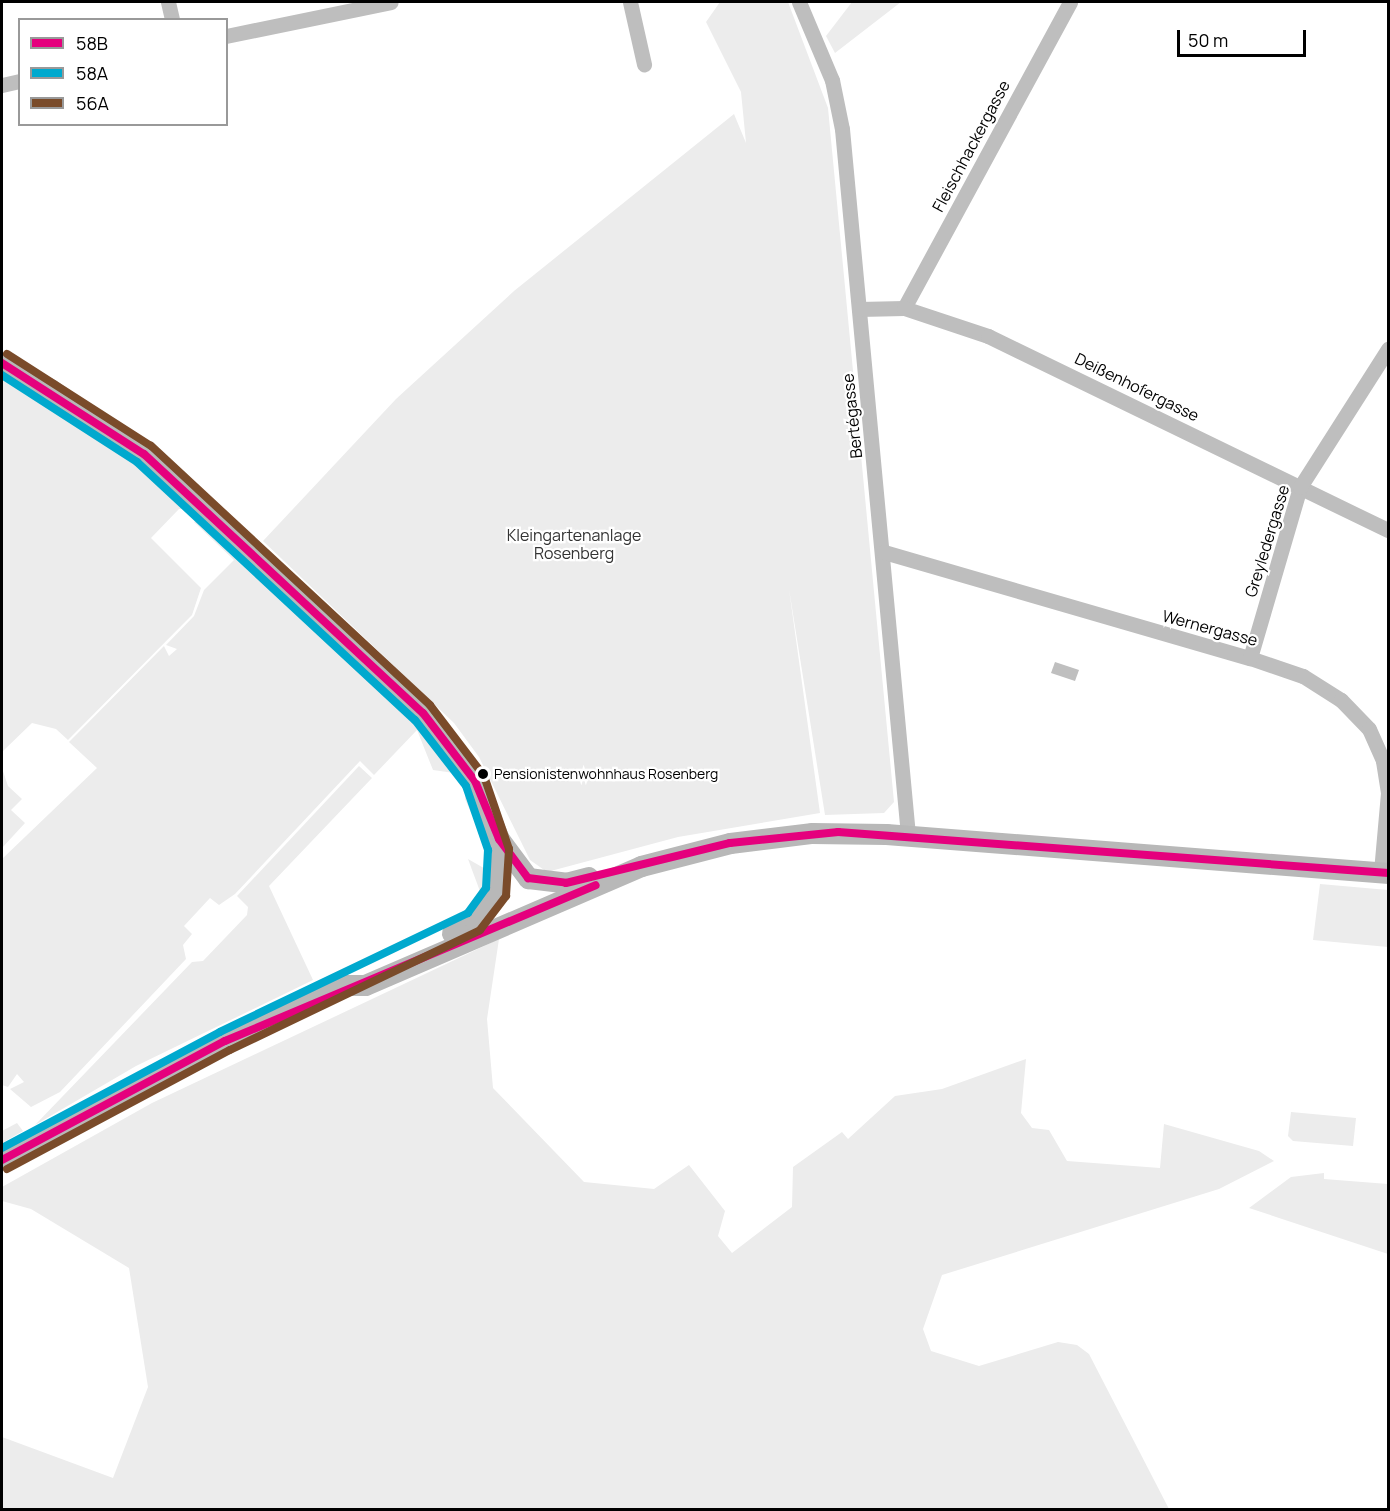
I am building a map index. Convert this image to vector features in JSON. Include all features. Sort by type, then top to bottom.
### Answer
[{"type":"main road","points":[[2,363],[50,389],[144,454],[423,713],[475,781],[499,839],[528,878],[543,883],[641,866],[753,840],[838,832],[908,835],[1385,873]]},
{"type":"main road","points":[[2,1160],[225,1041],[347,985],[475,921],[496,892],[499,839]]},
{"type":"main road","points":[[347,985],[365,985],[641,866]]},
{"type":"street","points":[[168,2],[172,18]]},
{"type":"street","points":[[228,36],[349,6],[391,2]]},
{"type":"street","points":[[630,2],[644,64]]},
{"type":"street","name":"Bertégasse","points":[[799,2],[834,90],[860,309],[884,552],[908,835]]},
{"type":"street","name":"Fleischhackergasse","points":[[904,308],[1070,2]]},
{"type":"street","points":[[2,85],[18,81]]},
{"type":"street","name":"Deißenhofergasse","points":[[860,309],[904,308],[988,336],[1389,530]]},
{"type":"street","name":"Greyledergasse","points":[[1250,658],[1300,487],[1389,349]]},
{"type":"street","name":"Wernergasse","points":[[884,552],[1250,658],[1303,676],[1341,700],[1369,729],[1388,793],[1385,873]]},
{"type":"green space","name":"Kleingartenanlage Rosenberg","points":[[720,2],[788,2],[828,108],[894,802],[884,813],[825,815],[789,589],[820,813],[678,837],[547,872],[530,860],[479,757],[454,723],[263,541],[396,399],[514,291],[734,114],[746,143],[741,92],[706,22]]},
{"type":"green space","points":[[852,2],[901,2],[835,53],[826,36]]},
{"type":"green space","points":[[2,377],[100,436],[187,509],[179,509],[151,538],[201,588],[192,615],[68,740],[56,729],[32,723],[2,752]]},
{"type":"green space","points":[[198,520],[444,753],[454,773],[433,770],[417,730],[374,775],[360,761],[235,894],[219,905],[210,898],[184,926],[192,934],[183,945],[186,959],[60,1092],[31,1107],[10,1089],[24,1082],[17,1074],[8,1087],[2,1085],[2,859],[97,768],[69,742],[164,646],[169,656],[177,649],[166,645],[194,616],[204,590],[234,560],[194,522]]},
{"type":"green space","points":[[359,766],[372,778],[269,886],[313,980],[136,1066],[35,1125],[192,962],[203,961],[247,915],[248,907],[237,896]]},
{"type":"green space","points":[[2,768],[8,786],[22,799],[11,810],[25,823],[2,848]]},
{"type":"green space","points":[[465,790],[488,843],[491,858],[465,799]]},
{"type":"green space","points":[[468,859],[489,871],[481,894]]},
{"type":"green space","points":[[1320,884],[1388,890],[1388,947],[1313,940]]},
{"type":"green space","points":[[499,939],[487,1019],[493,1088],[584,1182],[654,1189],[689,1165],[725,1211],[718,1236],[732,1253],[792,1207],[793,1167],[842,1132],[848,1139],[895,1096],[942,1089],[1026,1059],[1021,1113],[1032,1128],[1049,1130],[1067,1161],[1160,1168],[1164,1124],[1259,1151],[1274,1161],[1219,1189],[942,1275],[923,1329],[931,1351],[979,1366],[1058,1342],[1077,1345],[1089,1354],[1169,1509],[2,1509],[2,1437],[113,1478],[148,1387],[129,1268],[31,1209],[2,1201],[2,1187],[152,1103]]},
{"type":"green space","points":[[1291,1112],[1356,1118],[1353,1146],[1293,1141],[1288,1136]]},
{"type":"green space","points":[[17,1123],[23,1131],[2,1143],[2,1131]]},
{"type":"green space","points":[[1324,1173],[1324,1179],[1388,1184],[1388,1254],[1249,1208],[1291,1177]]},
{"type":"shaded area","points":[[1055,662],[1079,670],[1075,681],[1051,673]]},
{"type":"transit line","name":"56A","points":[[7,354],[151,446],[430,705],[484,776],[509,849],[506,896],[480,930],[230,1050],[7,1169]]},
{"type":"transit line","name":"58B","points":[[2,363],[144,454],[423,713],[475,781],[499,839],[528,878],[566,883],[730,843],[838,832],[1388,873]]},
{"type":"transit line","name":"58A","points":[[2,375],[137,462],[415,720],[466,786],[488,850],[486,888],[468,913],[220,1032],[2,1148]]},
{"type":"transit line","name":"58B","points":[[2,1160],[225,1041],[596,885]]},
{"type":"place","name":"Pensionistenwohnhaus Rosenberg","points":[[483,774]]}]
